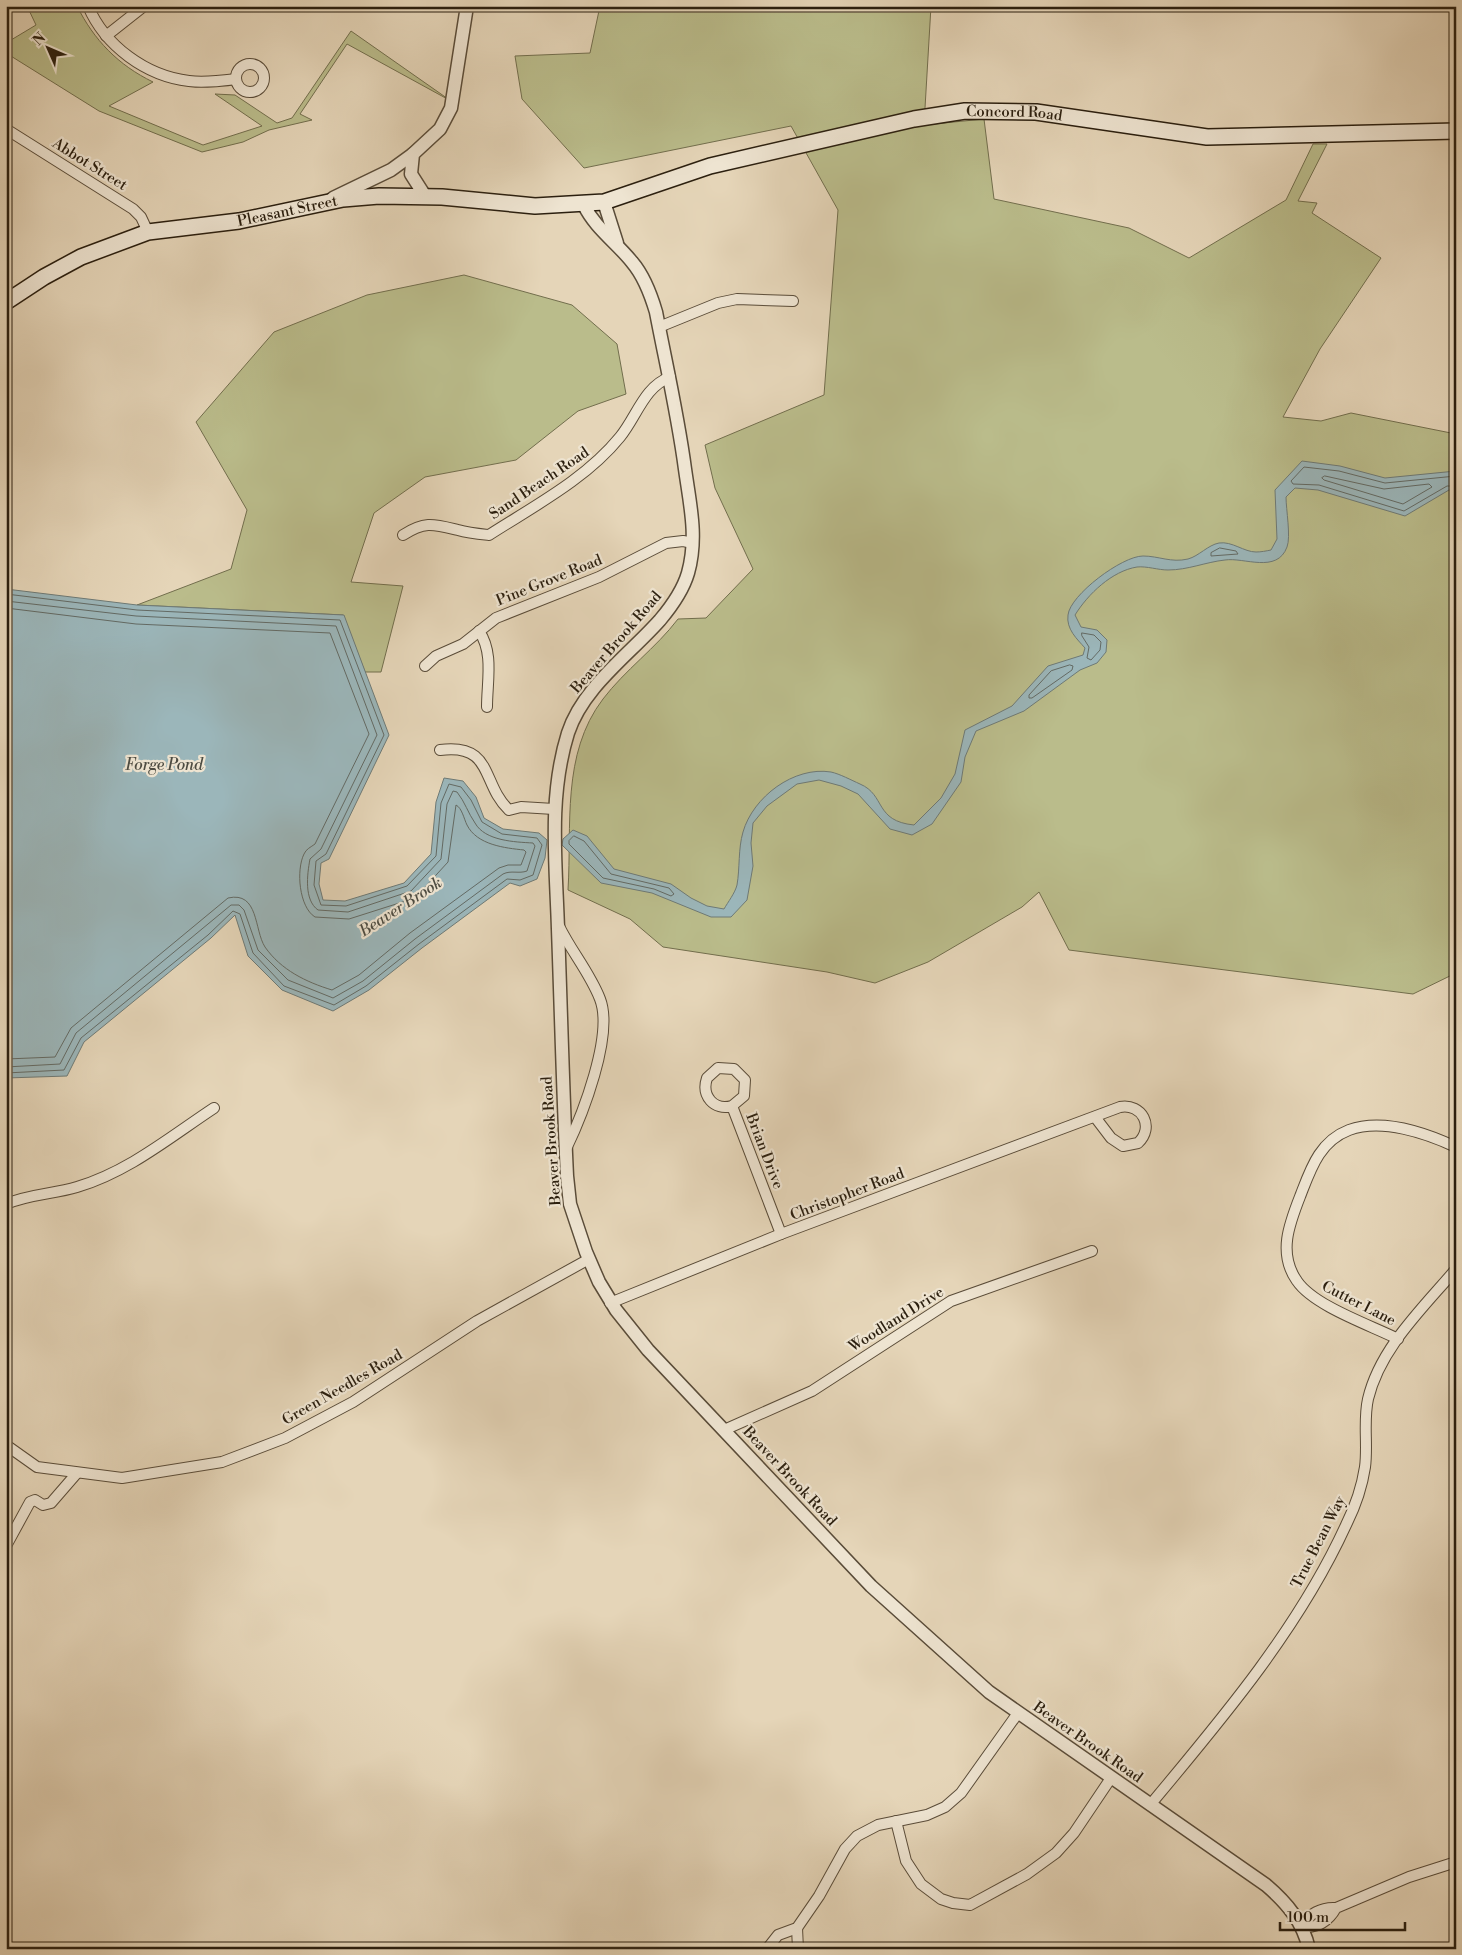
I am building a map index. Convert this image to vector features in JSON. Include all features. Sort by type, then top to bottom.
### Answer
[{"type":"main road","name":"Concord Road","points":[[584,205],[604,202],[710,166],[905,121],[965,111],[1036,112],[1207,137],[1456,131]]},
{"type":"main road","name":"Pleasant Street","points":[[6,302],[62,266],[101,248],[148,232],[239,221],[324,203],[379,196],[425,196],[535,206],[584,205]]},
{"type":"street","points":[[88,6],[106,36],[132,59],[166,77],[191,82],[236,79]]},
{"type":"street","points":[[106,36],[144,6]]},
{"type":"street","points":[[324,203],[391,170],[440,129],[451,108],[467,6]]},
{"type":"street","name":"Abbot Street","points":[[6,129],[133,209],[142,217],[148,232]]},
{"type":"street","points":[[412,154],[411,174],[425,196]]},
{"type":"street","name":"Beaver Brook Road","points":[[604,202],[619,247]]},
{"type":"street","name":"Beaver Brook Road","points":[[584,205],[590,218],[634,263],[650,293],[670,377],[694,524],[688,573],[677,596],[661,619],[597,685],[573,722],[562,760],[554,814],[566,1150],[570,1204],[589,1260],[610,1303],[648,1350],[894,1608],[975,1681],[1018,1713],[1252,1873],[1277,1894],[1302,1926],[1309,1949]]},
{"type":"street","points":[[659,327],[718,303],[737,299],[793,301]]},
{"type":"street","name":"Sand Beach Road","points":[[403,535],[417,526],[437,524],[460,531],[489,535],[573,480],[604,456],[621,436],[650,390],[658,382],[670,377]]},
{"type":"street","name":"Pine Grove Road","points":[[425,666],[436,656],[462,644],[496,618],[599,577],[666,543],[683,541],[693,543]]},
{"type":"street","points":[[479,631],[486,641],[489,651],[487,707]]},
{"type":"street","points":[[440,750],[460,749],[479,759],[486,768],[500,802],[509,810],[520,807],[554,814]]},
{"type":"street","points":[[558,923],[567,943],[600,1000],[603,1013],[602,1035],[591,1085],[576,1129],[566,1150]]},
{"type":"street","name":"Brian Drive","points":[[718,1068],[734,1069],[744,1080],[744,1096],[732,1106],[725,1108],[714,1104],[706,1092],[707,1078],[718,1068]]},
{"type":"street","name":"Brian Drive","points":[[732,1106],[781,1234]]},
{"type":"street","name":"Christopher Road","points":[[610,1303],[781,1234],[1120,1107],[1131,1107],[1144,1116],[1146,1130],[1138,1142],[1123,1146],[1114,1142],[1095,1117]]},
{"type":"street","points":[[6,1204],[77,1187],[134,1162],[214,1108]]},
{"type":"street","name":"Cutter Lane","points":[[1398,1339],[1319,1301],[1303,1289],[1292,1272],[1286,1253],[1290,1222],[1317,1156],[1330,1142],[1347,1131],[1366,1126],[1389,1127],[1422,1134],[1456,1147]]},
{"type":"street","name":"Woodland Drive","points":[[724,1430],[812,1391],[951,1301],[1092,1251]]},
{"type":"street","name":"Green Needles Road","points":[[6,1445],[37,1467],[122,1478],[178,1471],[222,1462],[266,1447],[353,1402],[477,1321],[589,1260]]},
{"type":"street","name":"True Bean Way","points":[[1150,1805],[1223,1715],[1289,1624],[1346,1526],[1365,1468],[1368,1400],[1386,1358],[1398,1339],[1456,1269]]},
{"type":"street","points":[[6,1546],[30,1502],[35,1500],[43,1506],[51,1503],[77,1473]]},
{"type":"street","points":[[767,1949],[778,1935],[797,1928],[819,1896],[840,1856],[851,1842],[870,1828],[936,1812],[953,1801],[961,1793],[1018,1713]]},
{"type":"street","points":[[896,1821],[906,1861],[921,1884],[941,1899],[953,1903],[970,1904],[1027,1874],[1056,1853],[1074,1833],[1111,1778]]},
{"type":"street","points":[[1302,1926],[1307,1916],[1328,1907],[1336,1908],[1409,1877],[1456,1862]]},
{"type":"street","points":[[797,1928],[798,1949]]},
{"type":"green space","points":[[27,6],[77,6],[91,30],[108,50],[129,68],[153,82],[109,106],[203,145],[262,126],[215,94],[235,95],[277,123],[292,118],[351,31],[451,101],[347,44],[300,114],[312,120],[269,130],[243,142],[202,152],[99,111],[6,53],[6,43],[36,25]]},
{"type":"green space","points":[[600,6],[931,6],[924,125],[984,119],[994,199],[1129,228],[1189,258],[1286,200],[1313,144],[1327,144],[1298,201],[1317,203],[1312,213],[1381,258],[1320,349],[1283,417],[1321,421],[1351,413],[1456,434],[1456,973],[1413,994],[1069,950],[1039,892],[1022,907],[928,962],[875,983],[827,972],[663,947],[630,919],[568,890],[571,791],[580,743],[590,720],[612,688],[660,640],[678,619],[706,618],[753,569],[715,488],[705,445],[824,395],[838,210],[791,126],[584,168],[522,99],[515,56],[590,53]]},
{"type":"green space","points":[[464,275],[572,305],[617,344],[626,394],[578,411],[516,460],[425,477],[374,513],[351,582],[403,586],[381,672],[365,672],[343,615],[137,605],[231,569],[247,510],[196,422],[274,332],[367,295]]},
{"type":"water","points":[[1302,461],[1340,466],[1385,478],[1456,471],[1456,491],[1449,490],[1405,516],[1318,490],[1295,488],[1286,497],[1287,547],[1276,560],[1259,562],[1225,560],[1175,570],[1137,567],[1128,569],[1110,578],[1087,599],[1075,615],[1081,627],[1097,630],[1107,640],[1106,652],[1097,663],[1080,670],[1024,711],[976,731],[965,757],[961,782],[932,824],[912,835],[890,829],[858,794],[841,786],[819,780],[797,784],[767,806],[753,823],[751,843],[753,866],[747,900],[731,917],[711,917],[652,893],[601,883],[562,845],[563,839],[573,830],[587,836],[614,869],[671,884],[691,898],[707,906],[724,909],[737,885],[741,838],[748,819],[765,796],[790,779],[817,771],[838,774],[868,789],[892,818],[901,823],[914,825],[941,798],[955,774],[965,730],[1012,706],[1048,666],[1083,655],[1085,648],[1070,629],[1068,615],[1078,597],[1087,588],[1098,578],[1123,562],[1143,556],[1171,560],[1188,559],[1219,543],[1229,544],[1251,552],[1271,550],[1277,539],[1275,490]]},
{"type":"water","name":"Forge Pond","points":[[6,589],[137,605],[344,615],[389,735],[329,859],[321,863],[319,884],[323,900],[345,901],[404,883],[431,854],[436,802],[444,778],[463,781],[476,797],[484,818],[503,829],[539,833],[547,840],[545,858],[537,879],[520,886],[510,883],[369,990],[333,1011],[282,990],[248,956],[235,915],[211,938],[84,1042],[67,1076],[6,1078]]},
{"type":"water label","name":"Beaver Brook","points":[[400,906]]}]
